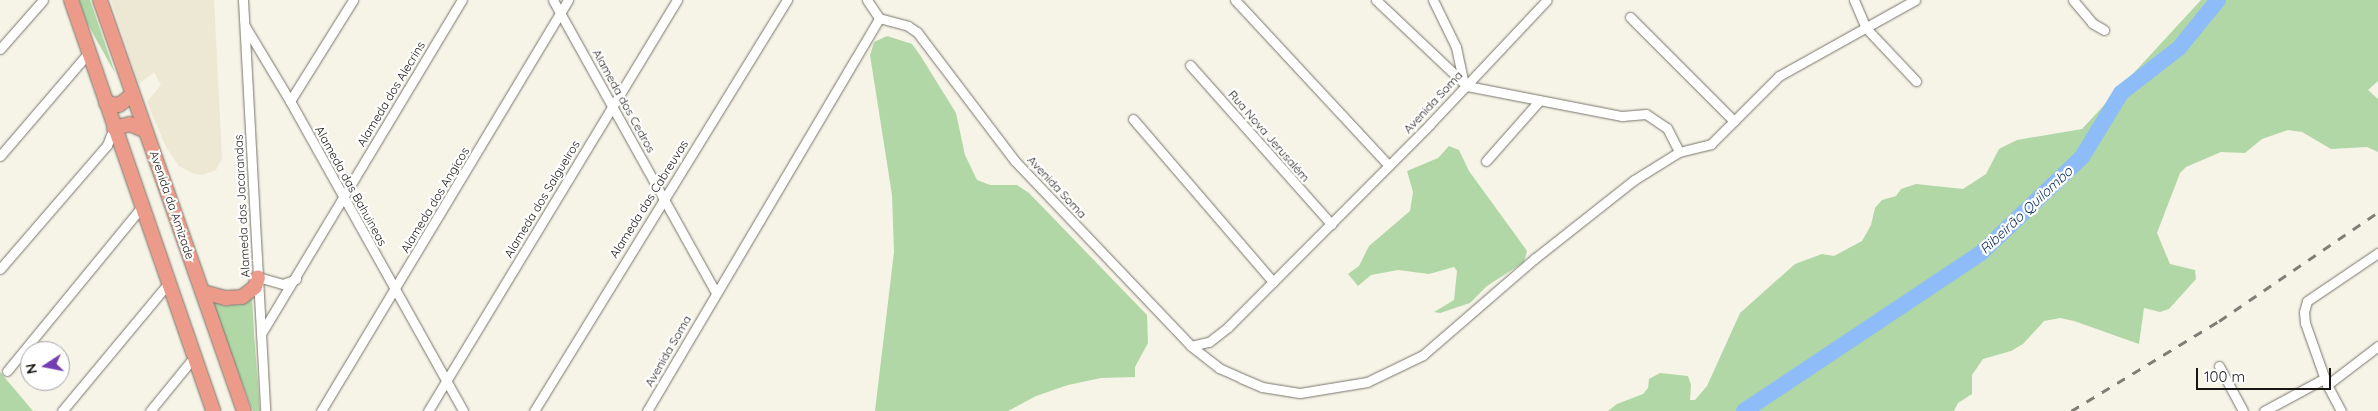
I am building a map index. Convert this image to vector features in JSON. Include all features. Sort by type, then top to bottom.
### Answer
[{"type":"main road","points":[[71,0],[141,208],[213,411]]},
{"type":"main road","name":"Avenida da Amizade","points":[[100,0],[244,411]]},
{"type":"main road","points":[[106,103],[119,105],[132,95]]},
{"type":"main road","points":[[114,128],[130,124],[146,131]]},
{"type":"main road","points":[[203,292],[226,298],[242,296],[255,287],[258,277]]},
{"type":"street","points":[[0,49],[43,0]]},
{"type":"street","points":[[290,101],[353,0]]},
{"type":"street","name":"Alameda dos Alecrins","points":[[261,334],[296,279],[462,0]]},
{"type":"street","name":"Alameda dos Cedros","points":[[553,0],[613,104],[716,293]]},
{"type":"street","name":"Alameda dos Angicos","points":[[321,411],[395,292],[568,0]]},
{"type":"street","name":"Alameda dos Salgueiros","points":[[428,411],[678,0]]},
{"type":"street","name":"Alameda das Cabreuvas","points":[[534,411],[787,0]]},
{"type":"street","points":[[868,0],[879,18]]},
{"type":"street","points":[[1235,0],[1388,166]]},
{"type":"street","points":[[1376,0],[1465,83],[1622,116],[1652,117],[1667,128],[1679,152]]},
{"type":"street","points":[[1433,0],[1456,47],[1465,83]]},
{"type":"street","points":[[1438,9],[1444,0]]},
{"type":"street","name":"Avenida Soma","points":[[647,411],[879,18],[908,26],[917,32],[1015,161],[1191,346],[1209,342],[1228,327],[1388,166],[1465,83],[1548,0]]},
{"type":"street","points":[[1854,0],[1866,28],[1916,81]]},
{"type":"street","points":[[1191,346],[1219,368],[1262,387],[1282,392],[1332,389],[1367,382],[1423,355],[1442,341],[1534,259],[1634,180],[1679,152],[1711,144],[1779,76],[1915,0]]},
{"type":"street","points":[[2073,0],[2092,23],[2104,30]]},
{"type":"street","name":"Alameda dos Jacarandas","points":[[245,2],[244,26],[265,411]]},
{"type":"street","points":[[1630,17],[1734,121]]},
{"type":"street","name":"Alameda das Bahuineas","points":[[244,26],[290,101],[462,411]]},
{"type":"street","points":[[0,156],[89,52]]},
{"type":"street","name":"Rua Nova Jerusalém","points":[[1190,64],[1330,224]]},
{"type":"street","points":[[1486,161],[1540,100]]},
{"type":"street","points":[[1133,119],[1273,282]]},
{"type":"street","points":[[0,269],[107,145],[114,128]]},
{"type":"street","points":[[107,145],[121,148]]},
{"type":"street","points":[[7,371],[141,208]]},
{"type":"street","points":[[2341,411],[2326,382],[2305,323],[2307,301],[2378,253]]},
{"type":"street","points":[[258,277],[283,284],[296,279]]},
{"type":"street","points":[[62,411],[168,284]]},
{"type":"street","points":[[2264,411],[2326,382],[2378,346]]},
{"type":"street","points":[[150,411],[194,357]]},
{"type":"street","points":[[2219,366],[2243,411]]},
{"type":"shaded area","points":[[111,0],[214,0],[222,158],[216,170],[202,175],[192,173],[179,166],[166,147],[147,102],[161,85],[154,72],[139,84]]},
{"type":"green space","points":[[79,0],[90,0],[115,73],[87,23]]},
{"type":"green space","points":[[2201,0],[2378,0],[2378,81],[2368,90],[2378,99],[2378,152],[2367,147],[2331,149],[2302,132],[2288,130],[2262,139],[2245,153],[2221,152],[2186,167],[2180,173],[2157,233],[2170,264],[2195,270],[2196,279],[2169,309],[2160,312],[2144,308],[2139,344],[2074,321],[2060,318],[2044,321],[2023,344],[2011,351],[1983,359],[1972,375],[1972,394],[1958,403],[1954,411],[1608,411],[1617,404],[1643,394],[1648,388],[1649,379],[1660,373],[1688,376],[1691,385],[1690,400],[1695,400],[1707,386],[1740,313],[1795,264],[1822,254],[1834,256],[1862,241],[1871,225],[1875,208],[1882,200],[1896,196],[1901,189],[1916,184],[1963,189],[1986,174],[1999,149],[2017,140],[2082,129]]},
{"type":"green space","points":[[887,36],[912,44],[920,55],[956,113],[965,155],[977,180],[990,185],[1017,185],[1029,193],[1147,315],[1148,343],[1135,367],[1135,377],[1101,378],[1068,385],[1036,396],[1008,411],[875,411],[894,252],[892,195],[870,55],[874,42]]},
{"type":"green space","points":[[1449,146],[1459,150],[1469,171],[1527,251],[1524,262],[1487,286],[1470,303],[1440,313],[1434,312],[1454,300],[1457,271],[1454,267],[1429,274],[1398,270],[1371,275],[1358,286],[1348,274],[1359,266],[1369,246],[1410,211],[1413,192],[1407,171],[1438,158]]},
{"type":"green space","points":[[252,298],[260,411],[253,411],[210,299],[224,306],[243,304]]},
{"type":"green space","points":[[0,372],[33,411],[0,411]]},
{"type":"waterway","name":"Ribeirão Quilombo","points":[[1744,411],[1982,252],[2082,157],[2121,93],[2179,48],[2218,0]]},
{"type":"railway","points":[[2071,411],[2219,321],[2378,212]]}]
